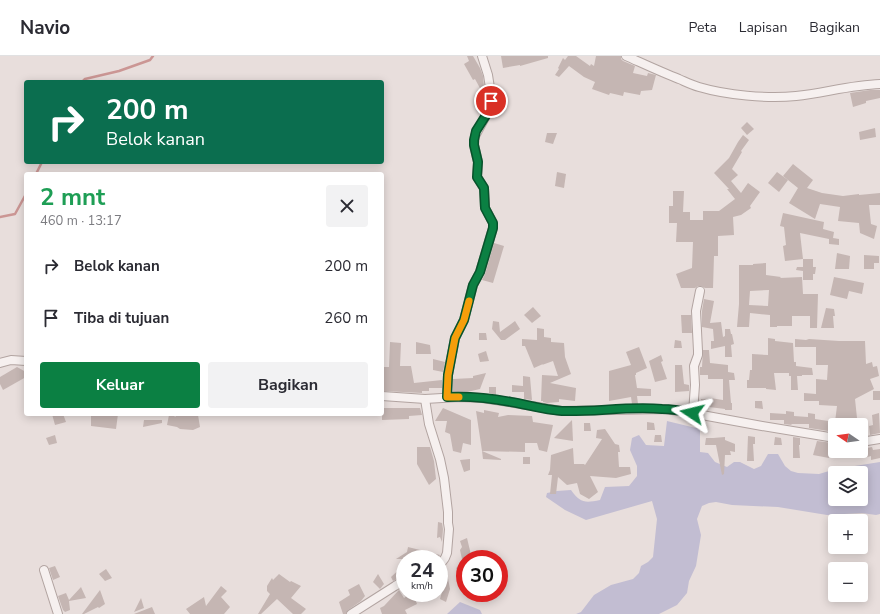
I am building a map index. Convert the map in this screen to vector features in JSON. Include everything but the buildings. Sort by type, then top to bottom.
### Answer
[{"type":"street","points":[[447,397],[448,375],[455,338],[464,320],[473,285],[480,272],[493,228],[493,223],[485,208],[484,188],[477,177],[478,162],[474,145],[475,136],[488,112],[491,101],[488,75],[482,56]]},
{"type":"street","points":[[626,56],[698,87],[738,94],[772,97],[795,96],[861,85],[880,84]]},
{"type":"street","points":[[692,413],[695,381],[694,366],[698,355],[696,311],[700,291]]},
{"type":"street","points":[[0,363],[12,360],[24,361]]},
{"type":"street","points":[[384,396],[424,399],[447,397],[482,398],[560,411],[655,408],[828,437]]},
{"type":"street","points":[[424,399],[429,424],[440,459],[444,478],[449,529],[447,550]]},
{"type":"street","points":[[868,441],[880,439]]},
{"type":"street","points":[[44,570],[58,614]]},
{"type":"street","points":[[351,614],[396,585]]},
{"type":"shaded area","points":[[667,421],[700,429],[700,452],[708,453],[715,462],[727,467],[734,462],[740,462],[754,469],[761,466],[768,454],[778,454],[785,466],[791,471],[798,473],[819,474],[828,471],[828,506],[868,506],[868,466],[855,466],[880,462],[880,514],[876,515],[862,513],[827,515],[778,507],[732,505],[716,502],[709,503],[702,506],[697,519],[701,535],[696,566],[689,581],[687,593],[677,605],[659,614],[576,614],[581,612],[594,595],[611,585],[633,579],[639,573],[641,566],[653,557],[657,519],[652,501],[586,520],[565,510],[546,497],[547,493],[571,490],[580,500],[590,502],[600,500],[605,487],[629,486],[637,476],[637,466],[630,450],[632,438],[639,435],[646,445],[664,446]]},
{"type":"shaded area","points":[[460,602],[480,610],[482,614],[447,614]]},
{"type":"waterway","points":[[84,80],[119,71],[150,60],[153,56]]},
{"type":"waterway","points":[[37,172],[41,164]]},
{"type":"waterway","points":[[0,217],[15,214],[24,198]]},
{"type":"slow traffic","points":[[459,397],[447,397],[448,375],[455,338],[464,320],[469,301]]},
{"type":"route","points":[[491,101],[485,118],[476,131],[474,145],[478,162],[477,177],[484,188],[484,205],[494,225],[480,272],[473,285],[464,320],[455,338],[448,375],[447,397],[482,398],[560,411],[655,408],[692,413]]}]
